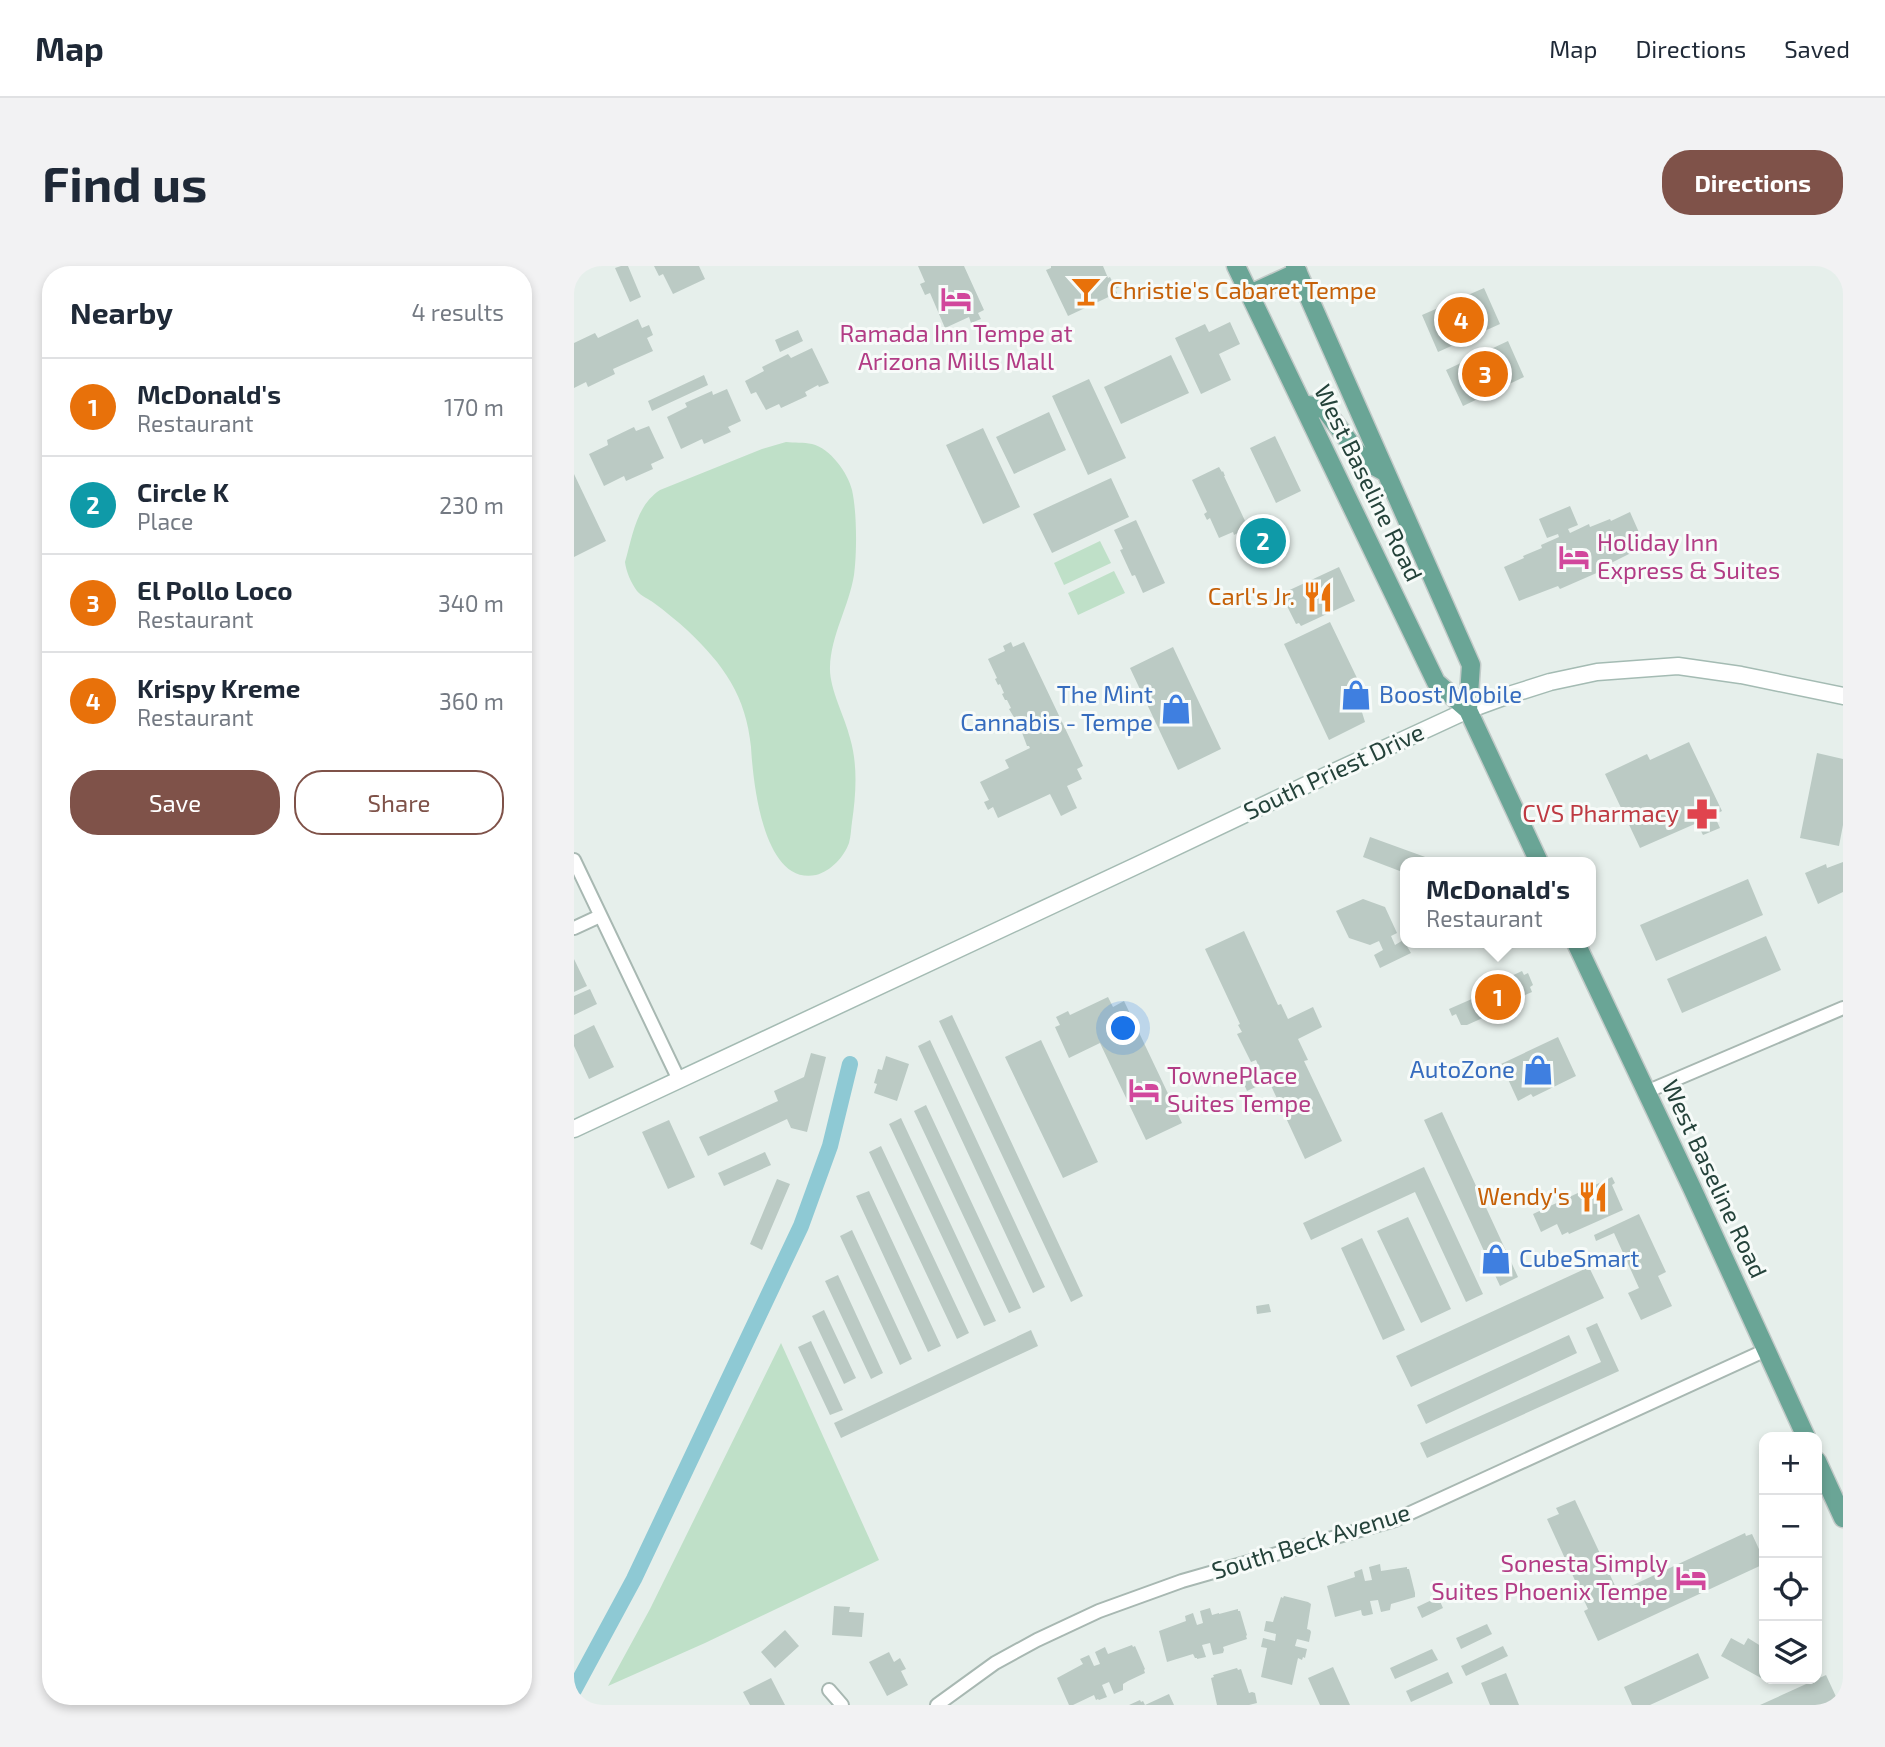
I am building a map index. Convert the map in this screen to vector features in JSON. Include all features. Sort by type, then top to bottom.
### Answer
[{"type":"main road","name":"West Baseline Road","points":[[1237,266],[1436,682],[1468,710],[1537,857]]},
{"type":"main road","name":"West Baseline Road","points":[[1296,269],[1471,665],[1468,710]]},
{"type":"main road","points":[[1250,294],[1296,269]]},
{"type":"main road","points":[[1303,404],[1325,411],[1363,460],[1385,472]]},
{"type":"main road","name":"West Baseline Road","points":[[1578,948],[1804,1432]]},
{"type":"main road","points":[[1822,1472],[1843,1518]]},
{"type":"street","name":"South Priest Drive","points":[[574,1129],[1323,776],[1468,710],[1550,682],[1597,672],[1678,666],[1741,675],[1843,696]]},
{"type":"street","points":[[574,860],[679,1080]]},
{"type":"street","points":[[574,928],[600,916]]},
{"type":"street","points":[[1646,1092],[1843,1008]]},
{"type":"street","name":"South Beck Avenue","points":[[937,1705],[995,1663],[1099,1611],[1182,1581],[1395,1520],[1766,1350]]},
{"type":"street","points":[[829,1690],[842,1705]]},
{"type":"green space","points":[[786,442],[819,446],[832,456],[850,483],[855,509],[854,575],[833,643],[830,667],[832,684],[853,748],[856,780],[850,840],[836,863],[816,875],[798,874],[784,864],[764,828],[758,805],[748,729],[731,682],[712,656],[687,630],[637,591],[625,562],[640,513],[660,490]]},
{"type":"green space","points":[[1100,541],[1111,563],[1064,585],[1054,563]]},
{"type":"green space","points":[[1114,571],[1125,593],[1078,615],[1068,593]]},
{"type":"green space","points":[[781,1343],[879,1560],[608,1686],[650,1609]]},
{"type":"building","points":[[628,266],[641,297],[630,302],[615,268]]},
{"type":"building","points":[[654,266],[699,266],[705,279],[673,294],[663,274],[659,276]]},
{"type":"building","name":"Ramada Inn Tempe at Arizona Mills Mall","points":[[918,266],[964,266],[984,310],[978,313],[981,319],[971,323],[969,317],[945,328],[930,293],[925,295],[920,284],[925,282]]},
{"type":"building","name":"Christie's Cabaret Tempe","points":[[1051,266],[1103,266],[1108,278],[1112,281],[1116,279],[1120,287],[1115,289],[1117,293],[1068,316],[1046,270]]},
{"type":"building","points":[[1484,288],[1500,324],[1438,352],[1422,315]]},
{"type":"building","points":[[638,319],[642,328],[649,325],[653,335],[647,338],[653,351],[613,369],[615,374],[588,387],[586,382],[574,388],[574,343],[595,333],[598,338]]},
{"type":"building","points":[[1230,322],[1240,344],[1219,354],[1231,380],[1201,394],[1175,338],[1205,324],[1209,332]]},
{"type":"building","points":[[798,330],[803,341],[780,352],[775,340]]},
{"type":"building","points":[[1508,341],[1524,377],[1463,406],[1446,370]]},
{"type":"building","points":[[812,348],[829,383],[819,387],[818,385],[805,392],[807,396],[781,408],[779,404],[766,410],[756,392],[751,394],[745,381],[764,371],[762,367],[788,354],[791,358]]},
{"type":"building","points":[[1171,355],[1189,393],[1121,424],[1104,387]]},
{"type":"building","points":[[704,375],[708,385],[652,411],[648,401]]},
{"type":"building","points":[[1089,379],[1126,458],[1088,475],[1052,396]]},
{"type":"building","points":[[727,389],[741,421],[728,427],[731,432],[704,444],[702,439],[681,449],[667,417],[687,407],[685,403],[712,391],[713,395]]},
{"type":"building","points":[[1049,412],[1066,450],[1014,474],[996,437]]},
{"type":"building","points":[[649,426],[664,458],[651,464],[653,469],[626,481],[624,476],[604,486],[589,454],[608,445],[607,440],[634,427],[636,431]]},
{"type":"building","points":[[983,428],[1020,507],[983,524],[946,445]]},
{"type":"building","points":[[1275,436],[1301,491],[1276,503],[1250,448]]},
{"type":"building","points":[[1219,467],[1246,523],[1240,528],[1241,531],[1234,535],[1233,532],[1219,538],[1210,518],[1207,520],[1204,514],[1207,512],[1192,480]]},
{"type":"building","points":[[574,474],[606,541],[574,557]]},
{"type":"building","points":[[1111,478],[1129,517],[1052,553],[1033,514]]},
{"type":"building","name":"Holiday Inn Express & Suites","points":[[1570,506],[1578,525],[1568,529],[1570,533],[1589,524],[1590,527],[1610,519],[1611,521],[1630,512],[1645,546],[1607,565],[1608,568],[1560,589],[1558,586],[1519,601],[1504,567],[1559,537],[1558,534],[1547,538],[1539,519]]},
{"type":"building","points":[[1136,520],[1165,583],[1143,593],[1120,550],[1123,549],[1114,530]]},
{"type":"building","points":[[1276,525],[1283,541],[1251,556],[1243,541]]},
{"type":"building","name":"Carl's Jr.","points":[[1339,567],[1355,601],[1301,626],[1296,624],[1281,594]]},
{"type":"building","points":[[1330,622],[1370,705],[1361,709],[1365,722],[1329,740],[1284,644]]},
{"type":"building","points":[[1011,642],[1013,647],[1024,642],[1083,766],[1077,769],[1082,779],[1067,786],[1077,808],[1061,816],[1050,794],[998,818],[993,807],[988,810],[984,802],[989,800],[980,782],[1009,768],[1005,760],[1030,748],[1009,709],[1011,708],[1002,694],[1004,693],[995,679],[997,678],[988,659],[1005,651],[1003,646]]},
{"type":"building","name":"The Mint Cannabis - Tempe","points":[[1173,647],[1221,749],[1178,770],[1130,668]]},
{"type":"building","name":"CVS Pharmacy","points":[[1689,742],[1722,811],[1714,815],[1720,828],[1703,835],[1697,823],[1640,848],[1605,774],[1647,754],[1650,760]]},
{"type":"building","points":[[1817,753],[1843,759],[1843,825],[1839,846],[1800,838]]},
{"type":"building","points":[[1370,837],[1425,857],[1400,857],[1400,871],[1363,857]]},
{"type":"building","points":[[1843,862],[1843,892],[1818,904],[1805,873],[1826,864],[1827,868]]},
{"type":"building","points":[[1748,879],[1763,915],[1656,961],[1640,925]]},
{"type":"building","points":[[1363,899],[1385,907],[1397,933],[1391,936],[1395,945],[1400,942],[1400,948],[1408,948],[1411,953],[1380,968],[1374,955],[1383,950],[1379,941],[1370,945],[1349,938],[1336,911]]},
{"type":"building","points":[[1244,931],[1278,1005],[1281,1004],[1288,1019],[1313,1007],[1322,1027],[1298,1039],[1308,1060],[1304,1061],[1342,1141],[1305,1159],[1266,1075],[1263,1077],[1256,1060],[1251,1062],[1237,1034],[1242,1032],[1238,1025],[1240,1024],[1205,949]]},
{"type":"building","points":[[1766,936],[1781,970],[1682,1013],[1667,979]]},
{"type":"building","points":[[574,959],[587,986],[574,992]]},
{"type":"building","points":[[1522,971],[1524,975],[1528,973],[1533,985],[1530,987],[1532,992],[1514,1000],[1516,1003],[1467,1025],[1461,1025],[1456,1014],[1452,1016],[1449,1009],[1481,995],[1479,991]]},
{"type":"building","points":[[590,989],[597,1004],[574,1015],[574,996]]},
{"type":"building","name":"TownePlace Suites Tempe","points":[[1108,997],[1113,1007],[1124,1001],[1182,1123],[1146,1140],[1100,1043],[1069,1058],[1055,1027],[1060,1025],[1056,1017],[1068,1011],[1070,1015]]},
{"type":"building","points":[[952,1015],[1083,1296],[1071,1302],[939,1021]]},
{"type":"building","points":[[594,1025],[614,1067],[589,1079],[574,1046],[574,1035]]},
{"type":"building","name":"AutoZone","points":[[1558,1037],[1576,1076],[1533,1097],[1531,1094],[1518,1101],[1501,1064]]},
{"type":"building","points":[[930,1040],[1045,1287],[1033,1293],[918,1046]]},
{"type":"building","points":[[1041,1040],[1098,1162],[1063,1178],[1005,1057]]},
{"type":"building","points":[[811,1053],[826,1057],[807,1132],[791,1128],[787,1119],[708,1156],[699,1137],[778,1101],[774,1091],[804,1077]]},
{"type":"building","points":[[886,1056],[909,1064],[897,1101],[874,1093],[878,1069],[882,1070]]},
{"type":"building","points":[[1254,1077],[1258,1086],[1247,1091],[1243,1082]]},
{"type":"building","points":[[926,1105],[1021,1308],[1009,1313],[914,1111]]},
{"type":"building","points":[[1442,1112],[1518,1277],[1500,1286],[1424,1120]]},
{"type":"building","points":[[901,1118],[996,1321],[984,1326],[889,1124]]},
{"type":"building","points":[[669,1120],[695,1177],[668,1189],[642,1132]]},
{"type":"building","points":[[881,1146],[969,1333],[957,1339],[869,1152]]},
{"type":"building","points":[[765,1152],[771,1165],[724,1186],[718,1173]]},
{"type":"building","points":[[1424,1167],[1483,1294],[1466,1302],[1415,1192],[1311,1240],[1303,1223]]},
{"type":"building","name":"Wendy's","points":[[1612,1177],[1615,1183],[1612,1185],[1623,1210],[1569,1234],[1568,1232],[1562,1235],[1557,1224],[1541,1232],[1533,1214]]},
{"type":"building","points":[[777,1179],[790,1184],[762,1250],[750,1244]]},
{"type":"building","points":[[869,1191],[941,1346],[928,1352],[856,1196]]},
{"type":"building","points":[[1639,1214],[1666,1272],[1658,1276],[1672,1306],[1641,1320],[1628,1293],[1639,1288],[1614,1233],[1596,1241],[1594,1235]]},
{"type":"building","points":[[1408,1217],[1451,1309],[1421,1323],[1377,1231]]},
{"type":"building","points":[[852,1230],[912,1359],[900,1365],[840,1236]]},
{"type":"building","points":[[1362,1238],[1405,1330],[1383,1340],[1341,1248]]},
{"type":"building","points":[[1589,1267],[1604,1298],[1411,1387],[1396,1356]]},
{"type":"building","points":[[838,1275],[883,1373],[871,1379],[825,1281]]},
{"type":"building","points":[[1269,1304],[1271,1312],[1257,1314],[1256,1306]]},
{"type":"building","points":[[824,1310],[856,1378],[844,1384],[812,1316]]},
{"type":"building","points":[[1597,1323],[1619,1371],[1427,1458],[1420,1443],[1601,1362],[1586,1328]]},
{"type":"building","points":[[1031,1330],[1038,1346],[841,1438],[834,1423]]},
{"type":"building","points":[[1569,1335],[1577,1353],[1426,1424],[1417,1405]]},
{"type":"building","points":[[811,1341],[843,1410],[830,1415],[798,1347]]},
{"type":"building","name":"Sonesta Simply Suites Phoenix Tempe","points":[[1575,1500],[1618,1592],[1745,1533],[1746,1536],[1752,1534],[1759,1549],[1759,1566],[1598,1641],[1584,1611],[1588,1609],[1547,1519],[1559,1514],[1556,1508]]},
{"type":"building","points":[[1380,1564],[1381,1571],[1407,1567],[1415,1597],[1391,1604],[1390,1610],[1381,1612],[1378,1600],[1370,1601],[1373,1614],[1364,1616],[1361,1610],[1335,1617],[1327,1586],[1355,1577],[1354,1572],[1362,1569],[1365,1581],[1372,1580],[1369,1567]]},
{"type":"building","points":[[1281,1597],[1311,1604],[1307,1629],[1311,1632],[1309,1642],[1297,1639],[1295,1646],[1307,1649],[1305,1658],[1298,1658],[1292,1685],[1261,1677],[1267,1648],[1261,1647],[1263,1638],[1275,1641],[1276,1634],[1264,1631],[1266,1621],[1273,1622]]},
{"type":"building","points":[[1438,1597],[1443,1608],[1422,1618],[1417,1607]]},
{"type":"building","points":[[834,1606],[850,1607],[849,1612],[864,1613],[862,1637],[832,1635]]},
{"type":"building","points":[[1210,1608],[1212,1615],[1238,1609],[1247,1639],[1223,1647],[1223,1653],[1213,1655],[1210,1643],[1202,1645],[1206,1657],[1197,1659],[1193,1654],[1167,1662],[1159,1631],[1186,1621],[1185,1616],[1193,1613],[1197,1625],[1203,1623],[1200,1611]]},
{"type":"building","points":[[1487,1624],[1492,1634],[1461,1649],[1456,1638]]},
{"type":"building","points":[[785,1630],[799,1646],[775,1668],[761,1652]]},
{"type":"building","points":[[1731,1638],[1744,1645],[1748,1638],[1759,1645],[1759,1677],[1721,1656]]},
{"type":"building","points":[[1135,1646],[1145,1673],[1123,1684],[1123,1690],[1114,1694],[1109,1682],[1102,1685],[1107,1697],[1096,1700],[1094,1695],[1069,1705],[1057,1678],[1083,1664],[1080,1659],[1089,1655],[1094,1666],[1100,1664],[1095,1652],[1105,1647],[1108,1654]]},
{"type":"building","points":[[1503,1646],[1508,1656],[1466,1676],[1461,1666]]},
{"type":"building","points":[[1432,1649],[1438,1660],[1395,1679],[1390,1668]]},
{"type":"building","points":[[889,1652],[894,1662],[900,1658],[906,1669],[901,1671],[908,1685],[887,1696],[869,1662]]},
{"type":"building","points":[[1698,1653],[1709,1678],[1650,1705],[1632,1705],[1624,1687]]},
{"type":"building","points":[[1333,1667],[1350,1705],[1320,1705],[1308,1678]]},
{"type":"building","points":[[1237,1668],[1241,1669],[1249,1693],[1255,1693],[1257,1703],[1217,1705],[1211,1678]]},
{"type":"building","points":[[1448,1672],[1453,1683],[1411,1702],[1406,1691]]},
{"type":"building","points":[[1506,1673],[1519,1705],[1490,1705],[1481,1683]]},
{"type":"building","points":[[1826,1675],[1838,1701],[1828,1705],[1760,1705],[1806,1684],[1822,1684],[1822,1677]]},
{"type":"building","points":[[771,1678],[785,1705],[750,1705],[743,1692]]},
{"type":"building","points":[[1169,1694],[1174,1705],[1145,1705]]},
{"type":"building","points":[[1140,1700],[1145,1705],[1129,1705]]},
{"type":"waterway","points":[[574,1690],[634,1579],[801,1226],[830,1146],[850,1064]]},
{"type":"place","name":"Christie's Cabaret Tempe","points":[[1086,291]]},
{"type":"place","name":"Ramada Inn Tempe at Arizona Mills Mall","points":[[956,299]]},
{"type":"place","name":"Krispy Kreme","points":[[1461,320]]},
{"type":"place","name":"El Pollo Loco","points":[[1485,374]]},
{"type":"place","name":"Circle K","points":[[1263,541]]},
{"type":"place","name":"Holiday Inn Express & Suites","points":[[1574,557]]},
{"type":"place","name":"Carl's Jr.","points":[[1318,597]]},
{"type":"place","name":"Boost Mobile","points":[[1356,695]]},
{"type":"place","name":"The Mint Cannabis - Tempe","points":[[1176,709]]},
{"type":"place","name":"CVS Pharmacy","points":[[1702,814]]},
{"type":"place","name":"McDonald's","points":[[1498,997]]},
{"type":"place","name":"AutoZone","points":[[1538,1070]]},
{"type":"place","name":"TownePlace Suites Tempe","points":[[1144,1090]]},
{"type":"place","name":"Wendy's","points":[[1593,1197]]},
{"type":"place","name":"CubeSmart","points":[[1496,1259]]},
{"type":"place","name":"Sonesta Simply Suites Phoenix Tempe","points":[[1691,1578]]}]
